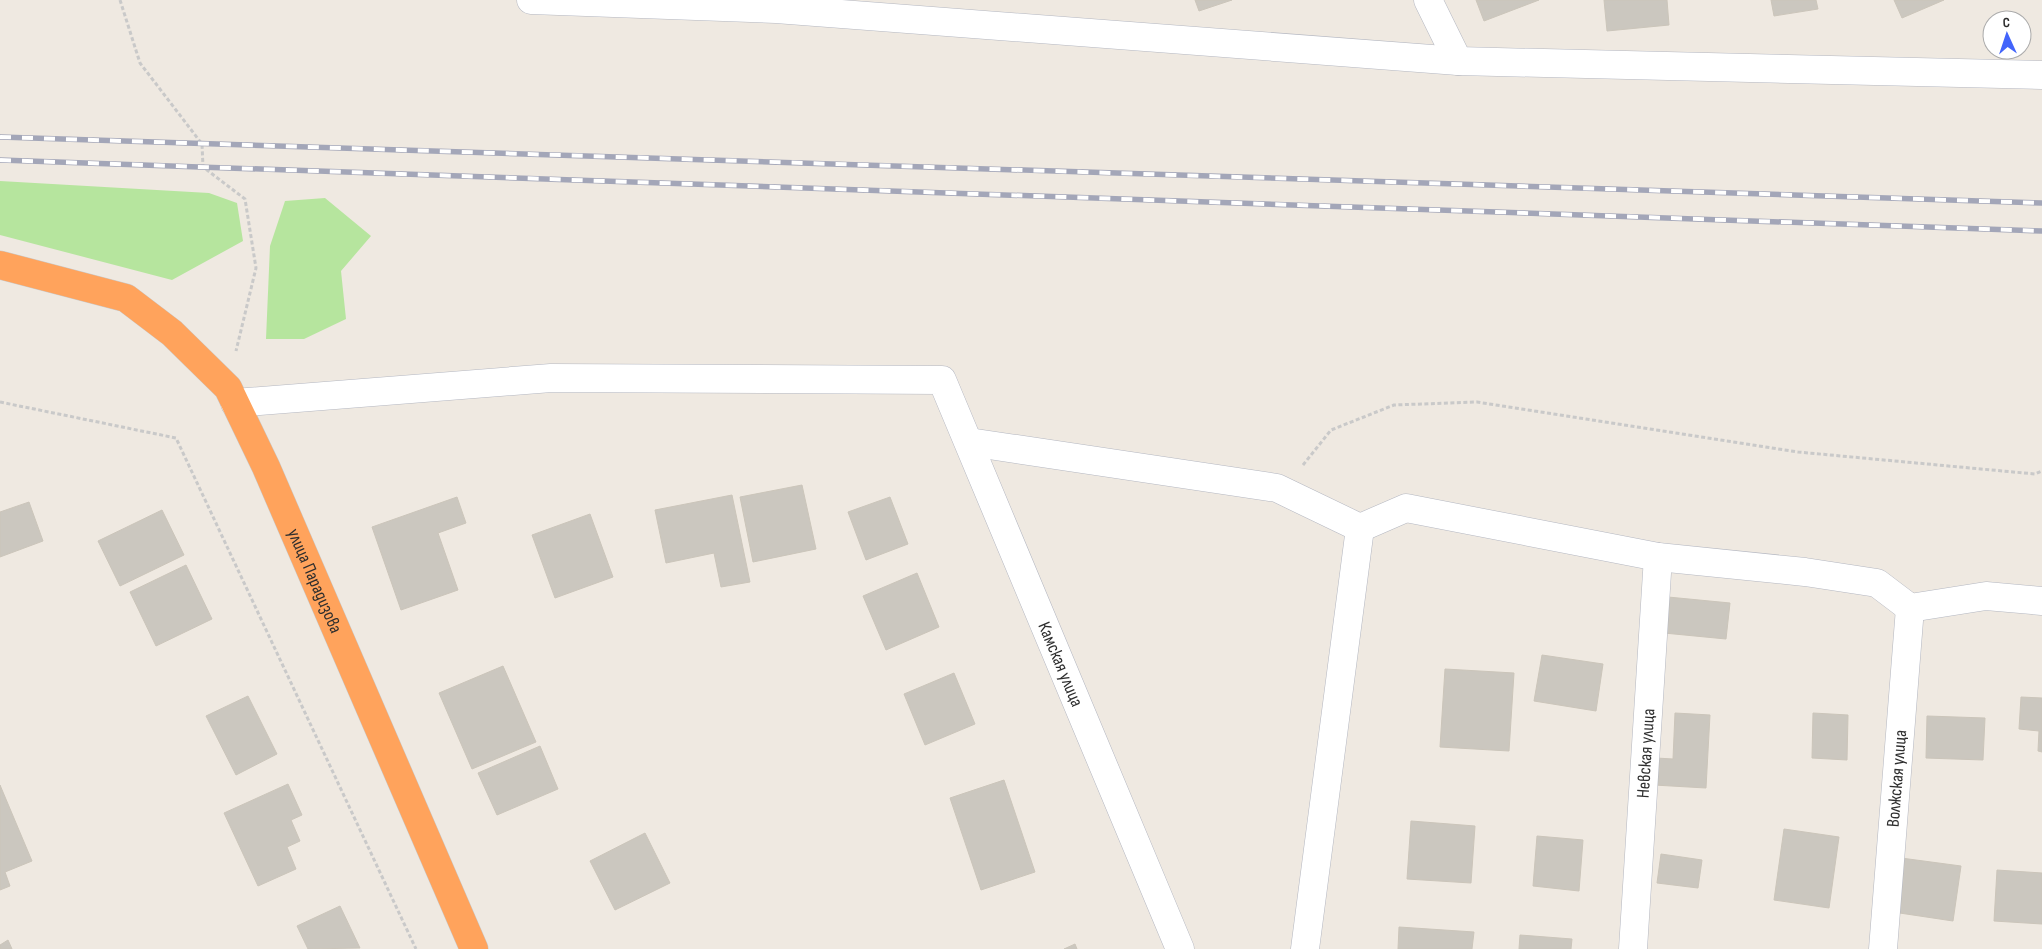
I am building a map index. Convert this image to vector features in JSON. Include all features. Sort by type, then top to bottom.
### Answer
[{"type":"highway","name":"улица Парадизова","points":[[0,265],[126,298],[172,333],[231,395],[266,467],[474,949]]},
{"type":"street","points":[[531,0],[775,4],[1458,61],[2042,75]]},
{"type":"street","points":[[1428,0],[1458,61]]},
{"type":"street","name":"Камская улица","points":[[231,395],[551,378],[942,380],[1180,949]]},
{"type":"street","points":[[969,442],[1277,488],[1360,528],[1406,508],[1658,557],[1805,572],[1877,584],[1910,608],[1986,596],[2042,601]]},
{"type":"street","points":[[1305,949],[1360,528]]},
{"type":"street","name":"Невская улица","points":[[1633,949],[1658,557]]},
{"type":"street","name":"Волжская улица","points":[[1884,949],[1910,608]]},
{"type":"path","points":[[120,0],[140,63],[202,144],[203,167],[245,199],[256,268],[231,395]]},
{"type":"path","points":[[0,402],[176,438],[416,949]]},
{"type":"path","points":[[1277,488],[1302,466],[1331,430],[1394,405],[1477,402],[1798,452],[2035,474],[2042,471]]},
{"type":"green space","points":[[0,181],[209,193],[237,203],[243,241],[172,280],[0,235]]},
{"type":"green space","points":[[325,198],[371,236],[341,271],[346,319],[304,339],[266,339],[270,246],[285,201]]},
{"type":"building","points":[[1195,0],[1232,0],[1199,11]]},
{"type":"building","points":[[1476,0],[1539,0],[1484,21]]},
{"type":"building","points":[[1604,0],[1667,0],[1669,25],[1607,31]]},
{"type":"building","points":[[1771,0],[1816,0],[1818,9],[1774,16]]},
{"type":"building","points":[[1894,0],[1944,0],[1902,18]]},
{"type":"building","points":[[802,485],[816,549],[753,562],[740,497]]},
{"type":"building","points":[[732,495],[750,582],[721,587],[714,553],[666,563],[655,510]]},
{"type":"building","points":[[457,497],[466,523],[438,533],[458,590],[401,610],[372,527]]},
{"type":"building","points":[[890,497],[908,544],[866,560],[848,512]]},
{"type":"building","points":[[29,502],[43,541],[0,557],[0,512]]},
{"type":"building","points":[[162,510],[184,555],[120,586],[98,541]]},
{"type":"building","points":[[590,514],[613,577],[555,598],[532,535]]},
{"type":"building","points":[[186,565],[212,619],[156,646],[130,592]]},
{"type":"building","points":[[917,573],[939,627],[886,650],[863,596]]},
{"type":"building","points":[[1668,597],[1730,603],[1726,639],[1664,633]]},
{"type":"building","points":[[1542,655],[1603,664],[1596,711],[1534,701]]},
{"type":"building","points":[[503,666],[536,742],[472,769],[439,693]]},
{"type":"building","points":[[1445,669],[1514,673],[1509,751],[1440,747]]},
{"type":"building","points":[[954,673],[975,724],[925,745],[904,694]]},
{"type":"building","points":[[248,696],[277,754],[236,775],[206,716]]},
{"type":"building","points":[[2021,697],[2042,698],[2042,752],[2038,751],[2039,731],[2019,729]]},
{"type":"building","points":[[1675,713],[1710,715],[1706,788],[1654,785],[1656,758],[1673,759]]},
{"type":"building","points":[[1813,713],[1848,715],[1847,760],[1812,758]]},
{"type":"building","points":[[1927,716],[1985,718],[1983,760],[1926,758]]},
{"type":"building","points":[[540,746],[558,789],[497,815],[478,773]]},
{"type":"building","points":[[1004,780],[1035,872],[981,890],[950,798]]},
{"type":"building","points":[[288,784],[302,815],[291,820],[300,841],[287,847],[296,869],[258,886],[224,813]]},
{"type":"building","points":[[0,785],[32,861],[5,872],[10,886],[0,890]]},
{"type":"building","points":[[1411,821],[1475,826],[1471,883],[1407,879]]},
{"type":"building","points":[[1784,829],[1839,837],[1829,908],[1774,900]]},
{"type":"building","points":[[645,833],[670,883],[615,910],[590,861]]},
{"type":"building","points":[[1537,836],[1583,840],[1579,891],[1533,886]]},
{"type":"building","points":[[1661,854],[1702,860],[1698,888],[1657,883]]},
{"type":"building","points":[[1901,858],[1961,866],[1953,921],[1893,912]]},
{"type":"building","points":[[1997,870],[2042,873],[2042,924],[1994,921]]},
{"type":"building","points":[[340,906],[360,948],[308,949],[297,926]]},
{"type":"building","points":[[1399,927],[1474,932],[1472,949],[1398,949]]},
{"type":"building","points":[[1520,935],[1572,939],[1571,949],[1519,949]]},
{"type":"building","points":[[8,940],[12,949],[0,949],[0,945]]},
{"type":"building","points":[[1075,944],[1077,949],[1064,949]]},
{"type":"railway","points":[[0,137],[2042,203]]},
{"type":"railway","points":[[0,160],[2042,231]]}]
